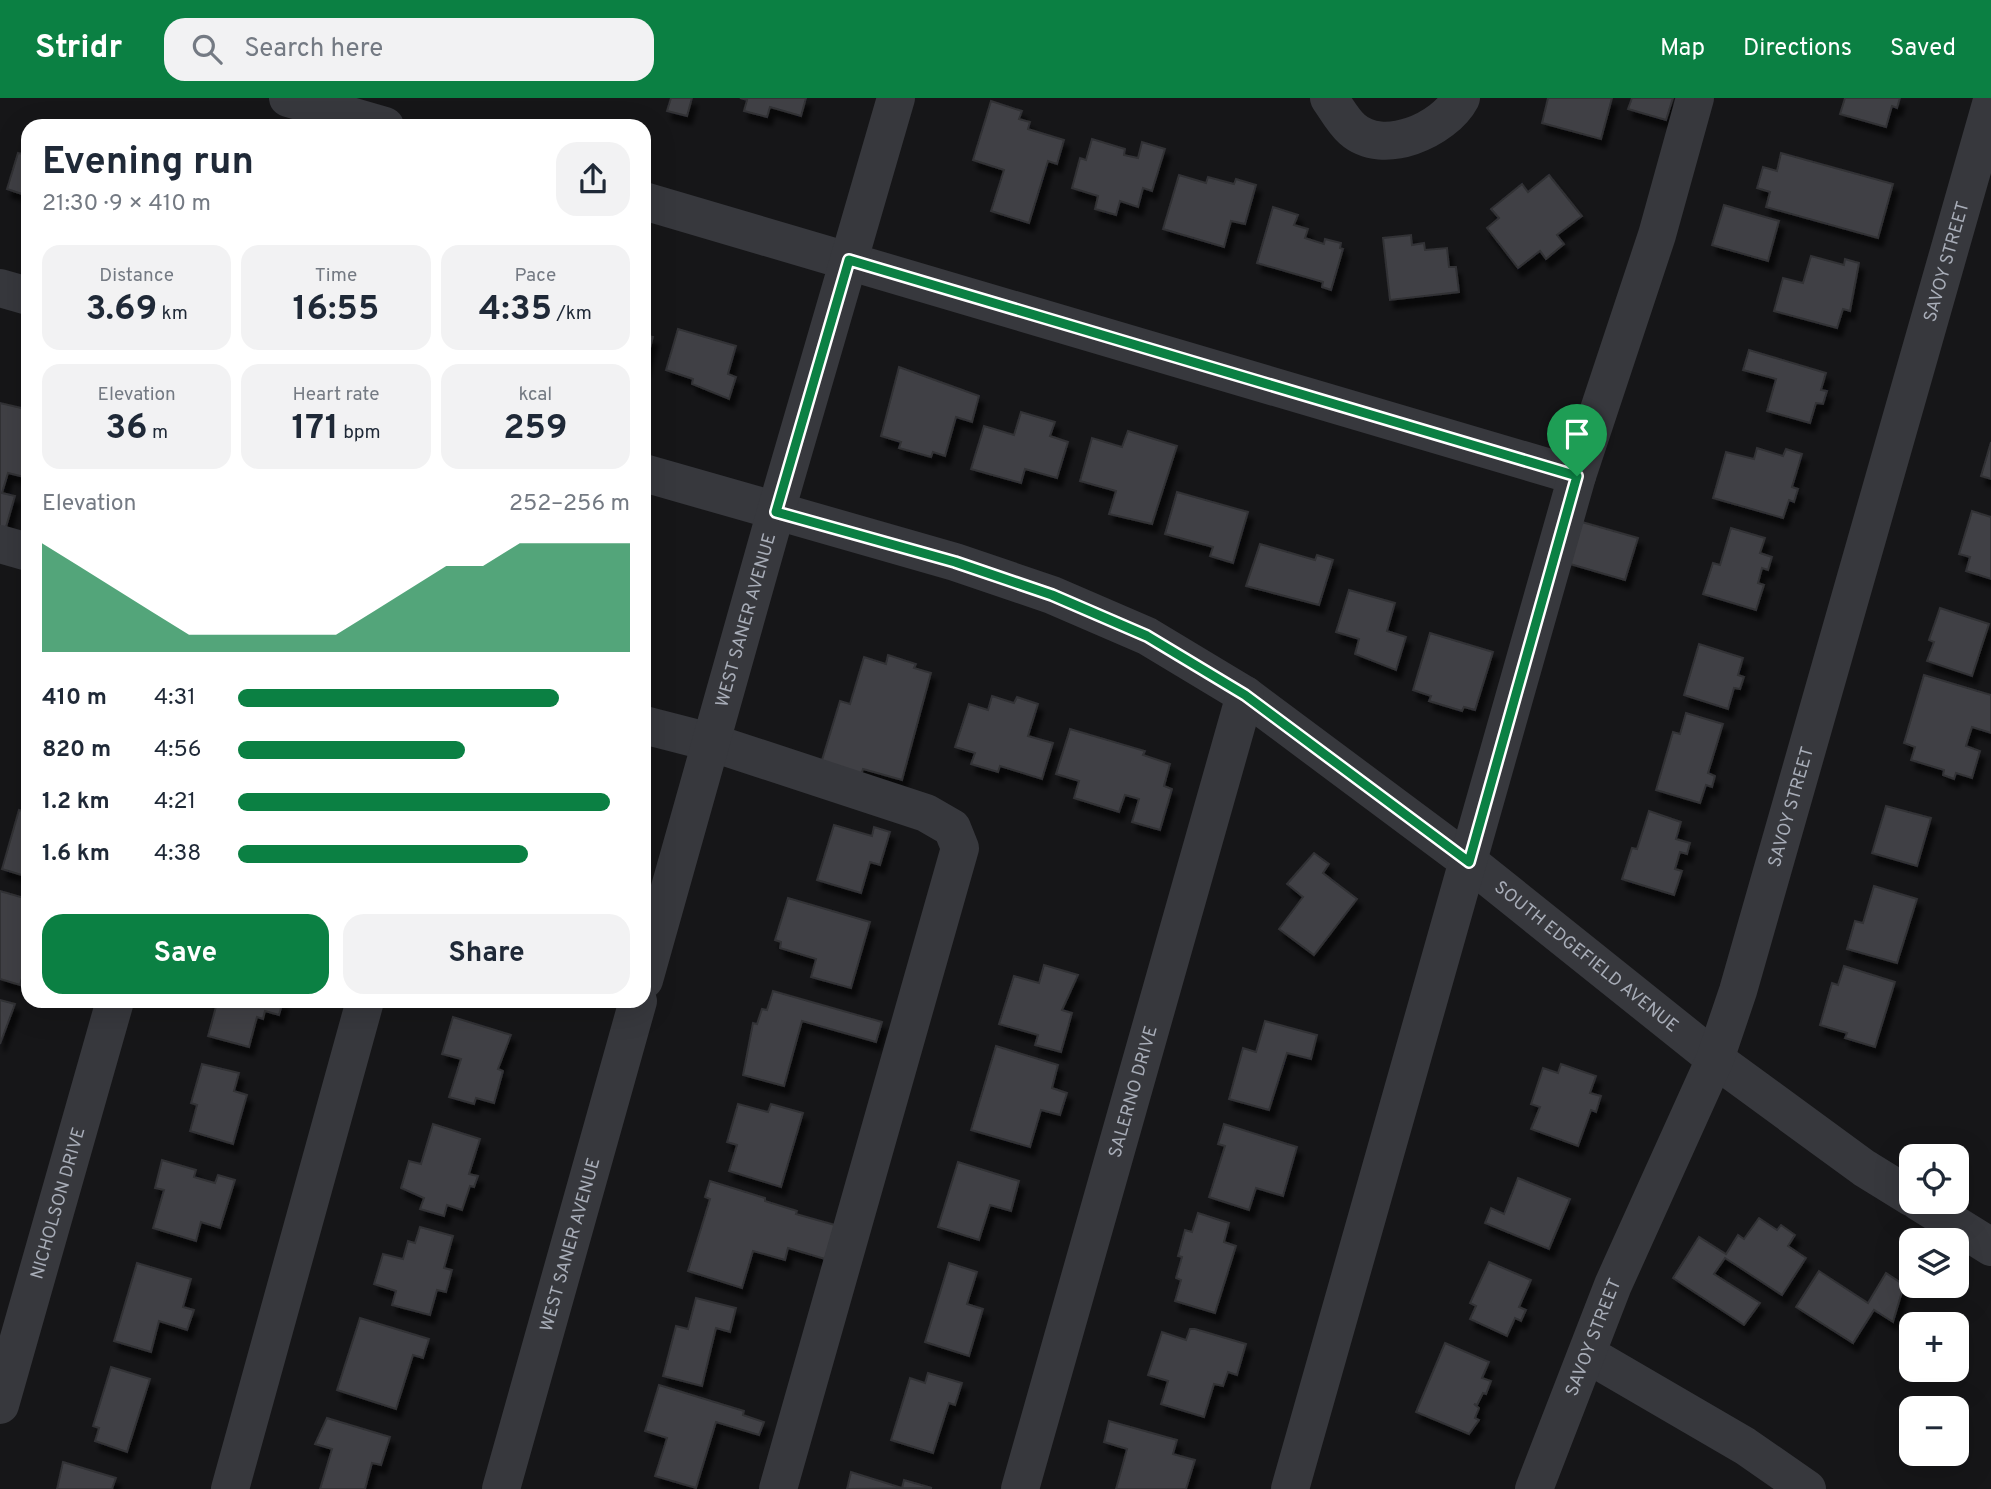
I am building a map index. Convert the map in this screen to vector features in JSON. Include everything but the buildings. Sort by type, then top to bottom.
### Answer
[{"type":"street","points":[[288,98],[360,119]]},
{"type":"street","name":"WEST SANER AVENUE","points":[[651,955],[896,98]]},
{"type":"street","points":[[1329,98],[1353,130],[1375,140],[1402,140],[1433,127],[1461,98]]},
{"type":"street","points":[[1290,1489],[1577,476],[1657,235],[1695,98]]},
{"type":"street","name":"SAVOY STREET","points":[[1534,1489],[1613,1285],[1715,1059],[1742,977],[1991,104]]},
{"type":"street","points":[[651,203],[1577,476]]},
{"type":"street","points":[[0,288],[21,294]]},
{"type":"street","name":"SOUTH EDGEFIELD AVENUE","points":[[651,475],[955,562],[1052,595],[1147,636],[1245,695],[1469,862],[1715,1059],[1864,1168],[1899,1190]]},
{"type":"street","points":[[0,544],[21,550]]},
{"type":"street","name":"SALERNO DRIVE","points":[[1020,1489],[1245,695]]},
{"type":"street","points":[[651,727],[710,742],[926,813],[952,828],[960,848],[778,1489]]},
{"type":"street","name":"NICHOLSON DRIVE","points":[[0,1405],[113,1008]]},
{"type":"street","points":[[230,1489],[363,1008]]},
{"type":"street","name":"WEST SANER AVENUE","points":[[500,1489],[636,1008]]},
{"type":"street","points":[[1938,1214],[1991,1247]]},
{"type":"street","points":[[1587,1354],[1745,1446],[1807,1489]]},
{"type":"route","points":[[849,260],[1577,476],[1469,862],[1245,695],[1147,636],[1052,595],[955,562],[776,512],[849,260]]}]
